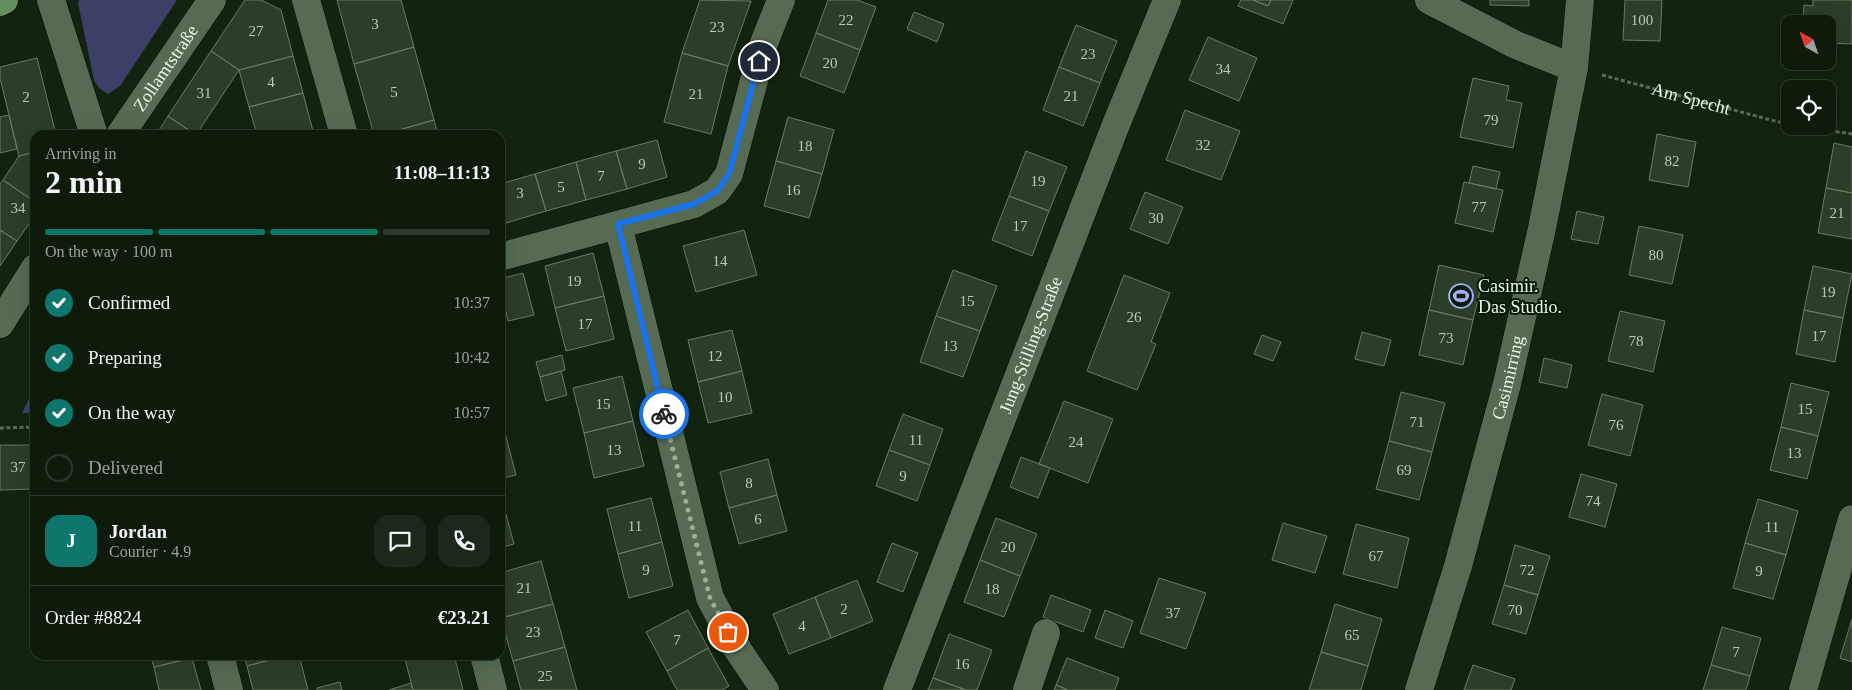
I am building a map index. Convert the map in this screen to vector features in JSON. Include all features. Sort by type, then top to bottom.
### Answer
[{"type":"main road","points":[[0,2],[4,0]]},
{"type":"street","points":[[51,0],[92,130]]},
{"type":"street","name":"Zollamtstraße","points":[[123,130],[212,0]]},
{"type":"street","points":[[306,0],[343,130]]},
{"type":"street","points":[[505,256],[694,204],[717,191],[729,174],[764,43],[781,0]]},
{"type":"street","name":"Jung-Stilling-Straße","points":[[897,690],[1167,0]]},
{"type":"street","points":[[1429,0],[1516,45],[1574,68]]},
{"type":"street","name":"Casimirring","points":[[1419,690],[1458,566],[1508,384],[1574,68],[1580,0]]},
{"type":"street","points":[[618,224],[710,598],[738,650],[765,690]]},
{"type":"street","points":[[0,324],[30,276]]},
{"type":"street","points":[[1803,690],[1852,519]]},
{"type":"street","points":[[1027,690],[1046,633]]},
{"type":"street","points":[[221,660],[229,690]]},
{"type":"street","points":[[485,660],[493,690]]},
{"type":"path","name":"Am Specht","points":[[1602,75],[1781,123]]},
{"type":"path","points":[[1836,132],[1852,134]]},
{"type":"path","points":[[0,428],[30,427]]},
{"type":"shaded area","points":[[79,0],[177,0],[120,86],[108,94],[99,88],[94,80],[78,3]]},
{"type":"shaded area","points":[[30,396],[30,413],[22,413]]},
{"type":"building","points":[[245,0],[261,0],[281,10],[293,56],[239,70],[211,51]]},
{"type":"building","points":[[337,0],[401,0],[414,47],[354,64]]},
{"type":"building","points":[[700,0],[751,1],[728,66],[682,53]]},
{"type":"building","points":[[828,0],[857,0],[876,7],[860,50],[816,33]]},
{"type":"building","points":[[1241,0],[1253,0],[1268,6],[1271,0],[1293,0],[1283,24],[1238,6]]},
{"type":"building","points":[[1253,0],[1271,0],[1268,6]]},
{"type":"building","points":[[1490,0],[1529,0],[1529,6],[1490,5]]},
{"type":"building","points":[[1625,0],[1662,0],[1660,41],[1623,40]]},
{"type":"building","points":[[1813,0],[1852,0],[1852,44],[1836,43],[1836,15],[1803,15],[1804,5],[1813,6]]},
{"type":"building","points":[[914,12],[944,24],[937,42],[907,29]]},
{"type":"building","points":[[1076,25],[1117,41],[1100,83],[1059,67]]},
{"type":"building","points":[[816,33],[860,50],[844,93],[800,76]]},
{"type":"building","points":[[1208,37],[1257,58],[1239,101],[1189,80]]},
{"type":"building","points":[[414,47],[434,120],[399,130],[373,130],[354,64]]},
{"type":"building","points":[[211,51],[239,70],[199,130],[189,130],[168,116]]},
{"type":"building","points":[[682,53],[728,66],[711,134],[664,122]]},
{"type":"building","points":[[293,56],[303,93],[249,107],[239,70]]},
{"type":"building","points":[[37,58],[55,130],[30,130],[30,153],[19,156],[0,78],[0,67]]},
{"type":"building","points":[[1059,67],[1100,83],[1083,126],[1043,110]]},
{"type":"building","points":[[1473,78],[1509,86],[1506,100],[1522,103],[1513,148],[1460,137]]},
{"type":"building","points":[[303,93],[313,130],[256,130],[249,107]]},
{"type":"building","points":[[1185,110],[1240,131],[1221,180],[1166,160]]},
{"type":"building","points":[[9,115],[17,149],[0,153],[0,117]]},
{"type":"building","points":[[168,116],[189,130],[159,130]]},
{"type":"building","points":[[788,117],[834,130],[822,174],[776,161]]},
{"type":"building","points":[[434,120],[437,130],[399,130]]},
{"type":"building","points":[[1657,134],[1696,142],[1688,187],[1649,180]]},
{"type":"building","points":[[657,140],[667,177],[627,189],[616,151]]},
{"type":"building","points":[[1834,143],[1852,147],[1852,193],[1826,188]]},
{"type":"building","points":[[616,151],[627,189],[586,200],[576,162]]},
{"type":"building","points":[[1026,151],[1067,167],[1049,211],[1009,196]]},
{"type":"building","points":[[30,153],[30,199],[3,180],[19,156]]},
{"type":"building","points":[[776,161],[822,174],[809,218],[764,206]]},
{"type":"building","points":[[576,162],[586,200],[546,211],[535,174]]},
{"type":"building","points":[[1473,166],[1500,172],[1496,189],[1469,183]]},
{"type":"building","points":[[535,174],[546,211],[506,223],[505,183]]},
{"type":"building","points":[[3,180],[30,199],[30,222],[17,241],[0,230],[0,184]]},
{"type":"building","points":[[1464,182],[1503,190],[1493,232],[1455,223]]},
{"type":"building","points":[[1826,188],[1852,193],[1852,239],[1818,233]]},
{"type":"building","points":[[1145,192],[1183,207],[1168,244],[1130,229]]},
{"type":"building","points":[[1009,196],[1049,211],[1032,256],[992,240]]},
{"type":"building","points":[[1577,211],[1604,217],[1598,244],[1571,239]]},
{"type":"building","points":[[1639,226],[1683,235],[1672,284],[1629,275]]},
{"type":"building","points":[[0,230],[17,241],[0,266]]},
{"type":"building","points":[[744,230],[757,275],[696,292],[683,246]]},
{"type":"building","points":[[593,253],[604,296],[555,308],[545,266]]},
{"type":"building","points":[[1439,265],[1484,275],[1473,320],[1429,310]]},
{"type":"building","points":[[1813,266],[1852,274],[1843,318],[1804,310]]},
{"type":"building","points":[[953,270],[997,286],[980,331],[936,316]]},
{"type":"building","points":[[523,273],[534,315],[508,321],[505,308],[505,278]]},
{"type":"building","points":[[1124,275],[1170,293],[1151,342],[1156,344],[1137,390],[1087,371]]},
{"type":"building","points":[[604,296],[614,339],[566,351],[555,308]]},
{"type":"building","points":[[1429,310],[1473,320],[1463,365],[1419,355]]},
{"type":"building","points":[[1804,310],[1843,318],[1835,362],[1796,354]]},
{"type":"building","points":[[1620,311],[1665,321],[1653,372],[1608,361]]},
{"type":"building","points":[[936,316],[980,331],[963,377],[920,362]]},
{"type":"building","points":[[732,330],[742,371],[698,382],[688,340]]},
{"type":"building","points":[[1362,332],[1391,340],[1384,366],[1355,359]]},
{"type":"building","points":[[1262,335],[1281,342],[1273,361],[1254,354]]},
{"type":"building","points":[[562,355],[565,370],[540,377],[536,362]]},
{"type":"building","points":[[1544,358],[1572,365],[1567,388],[1539,382]]},
{"type":"building","points":[[561,371],[567,395],[546,401],[540,377]]},
{"type":"building","points":[[742,371],[752,413],[708,423],[698,382]]},
{"type":"building","points":[[622,376],[633,421],[584,433],[573,388]]},
{"type":"building","points":[[1791,383],[1829,392],[1818,436],[1781,427]]},
{"type":"building","points":[[1401,392],[1445,403],[1432,452],[1389,441]]},
{"type":"building","points":[[1602,394],[1643,405],[1630,456],[1588,445]]},
{"type":"building","points":[[1064,401],[1113,419],[1088,483],[1039,464]]},
{"type":"building","points":[[903,414],[943,429],[930,465],[889,450]]},
{"type":"building","points":[[633,421],[644,466],[594,478],[584,433]]},
{"type":"building","points":[[1781,427],[1818,436],[1807,479],[1770,470]]},
{"type":"building","points":[[505,433],[516,475],[505,478]]},
{"type":"building","points":[[1389,441],[1432,452],[1419,500],[1376,489]]},
{"type":"building","points":[[0,445],[30,445],[30,489],[0,490]]},
{"type":"building","points":[[889,450],[930,465],[917,501],[876,486]]},
{"type":"building","points":[[1021,457],[1050,468],[1038,498],[1010,487]]},
{"type":"building","points":[[768,459],[777,495],[729,508],[720,472]]},
{"type":"building","points":[[1581,474],[1617,484],[1605,527],[1569,517]]},
{"type":"building","points":[[777,495],[787,531],[739,544],[729,508]]},
{"type":"building","points":[[651,498],[662,542],[618,554],[607,509]]},
{"type":"building","points":[[1758,499],[1798,511],[1786,555],[1745,543]]},
{"type":"building","points":[[505,511],[514,544],[505,547]]},
{"type":"building","points":[[996,518],[1037,534],[1020,576],[980,560]]},
{"type":"building","points":[[1283,523],[1327,536],[1315,573],[1272,560]]},
{"type":"building","points":[[1356,524],[1409,538],[1397,588],[1343,574]]},
{"type":"building","points":[[662,542],[673,586],[629,598],[618,554]]},
{"type":"building","points":[[892,543],[918,553],[903,592],[877,582]]},
{"type":"building","points":[[1745,543],[1786,555],[1773,599],[1733,588]]},
{"type":"building","points":[[1515,545],[1550,556],[1538,595],[1504,585]]},
{"type":"building","points":[[980,560],[1020,576],[1004,617],[964,602]]},
{"type":"building","points":[[541,561],[553,604],[505,617],[505,572]]},
{"type":"building","points":[[1159,578],[1206,593],[1186,649],[1140,633]]},
{"type":"building","points":[[857,580],[873,621],[831,638],[815,597]]},
{"type":"building","points":[[1504,585],[1538,595],[1526,634],[1492,624]]},
{"type":"building","points":[[1051,595],[1091,610],[1083,632],[1043,617]]},
{"type":"building","points":[[815,597],[831,638],[789,654],[773,614]]},
{"type":"building","points":[[553,604],[565,647],[513,661],[505,632],[505,617]]},
{"type":"building","points":[[1335,604],[1382,619],[1368,666],[1321,652]]},
{"type":"building","points":[[688,610],[708,648],[667,671],[646,632]]},
{"type":"building","points":[[1105,610],[1133,621],[1123,648],[1095,638]]},
{"type":"building","points":[[1852,619],[1852,662],[1840,658]]},
{"type":"building","points":[[1722,627],[1761,638],[1750,676],[1711,665]]},
{"type":"building","points":[[949,634],[992,650],[977,690],[966,690],[933,678]]},
{"type":"building","points":[[565,647],[577,690],[521,690],[513,661]]},
{"type":"building","points":[[708,648],[729,686],[722,690],[677,690],[667,671]]},
{"type":"building","points":[[1321,652],[1368,666],[1361,690],[1309,690]]},
{"type":"building","points":[[1067,658],[1119,678],[1115,690],[1068,690],[1056,685]]},
{"type":"building","points":[[152,660],[184,660],[154,667]]},
{"type":"building","points":[[184,660],[193,660],[201,690],[159,690],[154,667]]},
{"type":"building","points":[[245,660],[270,660],[247,666]]},
{"type":"building","points":[[270,660],[300,660],[308,690],[253,690],[247,666]]},
{"type":"building","points":[[405,660],[455,660],[463,690],[413,690]]},
{"type":"building","points":[[1473,665],[1515,679],[1511,690],[1464,690]]},
{"type":"building","points":[[1711,665],[1750,676],[1746,690],[1703,690]]},
{"type":"building","points":[[933,678],[966,690],[928,690]]},
{"type":"building","points":[[340,682],[342,690],[317,690],[317,688]]},
{"type":"building","points":[[411,683],[413,690],[389,690]]},
{"type":"building","points":[[1056,685],[1068,690],[1054,690]]},
{"type":"way so far","points":[[664,414],[710,598],[728,632]]},
{"type":"place","name":"Casimir. Das Studio.","points":[[1461,296]]},
{"type":"route","points":[[664,414],[618,224],[694,204],[717,191],[729,174],[759,61]]}]
